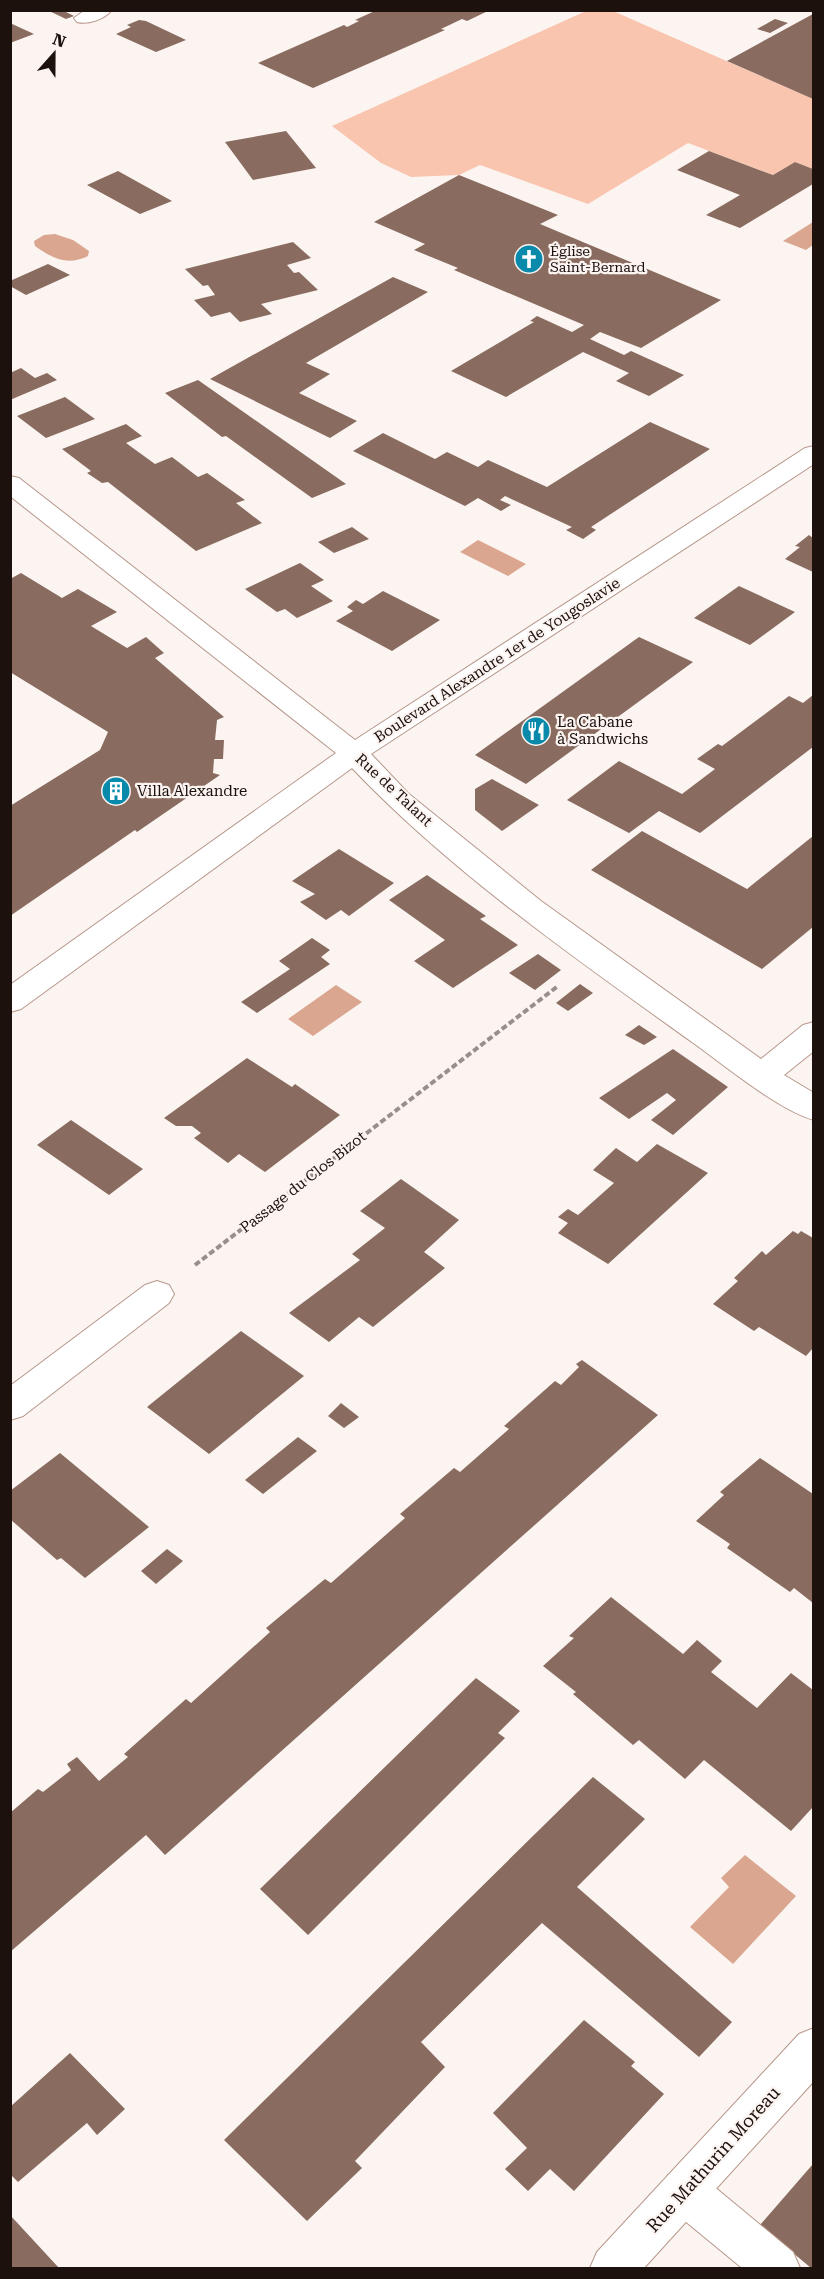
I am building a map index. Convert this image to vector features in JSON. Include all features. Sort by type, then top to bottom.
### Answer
[{"type":"street","points":[[84,18],[103,10]]},
{"type":"street","name":"Boulevard Alexandre 1er de Yougoslavie","points":[[10,1001],[354,753],[813,453]]},
{"type":"street","name":"Rue de Talant","points":[[10,483],[354,753],[399,800],[530,908],[762,1076],[813,1108]]},
{"type":"street","points":[[762,1076],[813,1033]]},
{"type":"street","points":[[10,1406],[157,1294]]},
{"type":"street","name":"Rue Mathurin Moreau","points":[[613,2268],[813,2049]]},
{"type":"street","points":[[684,2191],[777,2268]]},
{"type":"path","name":"Passage du Clos Bizot","points":[[157,1294],[596,958]]},
{"type":"shaded area","points":[[586,11],[613,11],[813,99],[813,169],[795,162],[773,175],[688,143],[588,204],[480,165],[459,175],[411,177],[381,163],[332,126]]},
{"type":"shaded area","points":[[813,222],[813,245],[806,250],[783,241]]},
{"type":"shaded area","points":[[55,234],[73,240],[89,251],[88,256],[81,259],[61,260],[35,246],[34,241],[44,235]]},
{"type":"shaded area","points":[[478,540],[526,564],[508,576],[460,552]]},
{"type":"shaded area","points":[[336,985],[362,1002],[313,1036],[288,1019]]},
{"type":"shaded area","points":[[745,1855],[796,1896],[733,1964],[690,1927],[729,1887],[721,1878]]},
{"type":"building","points":[[47,10],[62,10],[74,16],[66,19]]},
{"type":"building","points":[[377,10],[490,10],[467,21],[462,19],[441,29],[445,30],[313,88],[258,63],[344,25],[347,27],[359,21],[355,20]]},
{"type":"building","points":[[813,14],[813,99],[727,61]]},
{"type":"building","points":[[775,19],[788,23],[770,33],[757,29]]},
{"type":"building","points":[[139,20],[146,21],[186,40],[156,52],[116,34],[131,27],[127,25]]},
{"type":"building","points":[[10,23],[34,34],[10,43]]},
{"type":"building","points":[[286,131],[316,168],[253,180],[225,142]]},
{"type":"building","points":[[709,151],[773,175],[795,162],[813,169],[813,184],[740,228],[706,215],[740,195],[677,170]]},
{"type":"building","points":[[118,171],[172,201],[140,214],[87,185]]},
{"type":"building","name":"Église Saint-Bernard","points":[[459,175],[558,215],[540,224],[721,300],[641,348],[600,332],[590,339],[624,355],[631,351],[684,375],[649,396],[616,381],[629,373],[583,352],[506,397],[451,371],[534,322],[530,321],[537,316],[572,332],[584,325],[454,270],[458,268],[414,250],[425,244],[374,222]]},
{"type":"building","points":[[293,242],[311,258],[287,265],[294,273],[299,272],[318,290],[261,304],[272,314],[240,322],[230,312],[211,317],[194,300],[215,295],[208,285],[203,286],[185,269]]},
{"type":"building","points":[[48,264],[70,275],[26,295],[10,286],[10,281]]},
{"type":"building","points":[[393,277],[428,292],[306,363],[330,374],[299,393],[357,421],[330,438],[210,379]]},
{"type":"building","points":[[21,368],[35,378],[47,373],[57,380],[10,400],[10,373]]},
{"type":"building","points":[[198,380],[346,484],[312,498],[226,436],[222,437],[165,393]]},
{"type":"building","points":[[65,397],[95,419],[46,438],[17,416]]},
{"type":"building","points":[[650,422],[710,449],[591,527],[596,530],[583,539],[566,530],[572,527],[505,496],[500,500],[511,505],[501,511],[478,498],[465,506],[353,451],[383,433],[435,459],[447,452],[478,467],[488,460],[547,487]]},
{"type":"building","points":[[126,424],[142,436],[126,443],[155,464],[172,457],[198,477],[207,473],[245,500],[236,503],[262,523],[196,551],[108,482],[102,483],[87,473],[91,471],[62,449]]},
{"type":"building","points":[[352,527],[369,539],[334,553],[318,542]]},
{"type":"building","points":[[809,535],[813,538],[813,572],[785,559],[800,547],[795,546]]},
{"type":"building","points":[[300,563],[324,580],[311,586],[333,601],[297,618],[285,609],[277,612],[245,589]]},
{"type":"building","name":"Villa Alexandre","points":[[21,573],[62,598],[78,589],[117,612],[91,626],[127,648],[146,637],[164,653],[155,658],[224,717],[217,720],[215,740],[224,740],[223,759],[214,759],[213,773],[220,775],[10,916],[10,806],[100,750],[108,732],[10,672],[10,579]]},
{"type":"building","points":[[739,586],[795,612],[750,645],[694,618]]},
{"type":"building","points":[[383,591],[440,620],[392,651],[336,621],[353,611],[347,607],[356,600],[363,604]]},
{"type":"building","points":[[639,637],[693,662],[526,784],[475,755]]},
{"type":"building","points":[[813,695],[813,747],[700,833],[659,811],[629,833],[567,800],[619,761],[682,794],[715,769],[697,759],[718,744],[722,746],[789,696],[803,703]]},
{"type":"building","points":[[492,779],[539,805],[502,831],[475,810],[475,789]]},
{"type":"building","points":[[642,831],[747,889],[813,836],[813,927],[762,969],[591,870]]},
{"type":"building","points":[[339,849],[394,883],[349,916],[341,910],[326,920],[300,902],[315,894],[292,881]]},
{"type":"building","points":[[427,875],[486,916],[480,919],[518,945],[453,988],[414,961],[445,940],[389,900]]},
{"type":"building","points":[[312,938],[330,950],[321,957],[330,964],[257,1013],[241,1002],[290,969],[279,961]]},
{"type":"building","points":[[538,954],[561,970],[535,990],[509,973]]},
{"type":"building","points":[[580,984],[593,993],[568,1011],[556,1003]]},
{"type":"building","points":[[639,1025],[657,1037],[644,1045],[625,1035]]},
{"type":"building","points":[[673,1049],[728,1087],[673,1135],[651,1120],[676,1100],[667,1093],[629,1119],[599,1098]]},
{"type":"building","points":[[247,1058],[292,1087],[295,1084],[340,1115],[265,1172],[239,1154],[228,1163],[194,1138],[201,1133],[192,1126],[176,1126],[164,1118]]},
{"type":"building","points":[[71,1120],[143,1169],[109,1195],[37,1145]]},
{"type":"building","points":[[657,1144],[708,1173],[608,1264],[558,1233],[568,1223],[558,1217],[568,1209],[578,1215],[614,1183],[593,1170],[616,1148],[637,1162]]},
{"type":"building","points":[[401,1179],[459,1220],[424,1252],[445,1268],[373,1327],[359,1317],[329,1342],[289,1313],[360,1260],[352,1254],[385,1228],[360,1211]]},
{"type":"building","points":[[793,1231],[798,1234],[801,1231],[813,1238],[813,1348],[806,1356],[759,1327],[754,1331],[713,1304],[738,1281],[734,1278],[762,1251],[766,1255]]},
{"type":"building","points":[[241,1331],[304,1376],[209,1454],[147,1407]]},
{"type":"building","points":[[582,1360],[658,1415],[165,1855],[146,1835],[10,1952],[10,1813],[38,1789],[43,1792],[71,1770],[67,1764],[77,1757],[99,1781],[128,1757],[124,1754],[186,1699],[191,1703],[270,1632],[266,1628],[325,1579],[331,1583],[405,1518],[400,1514],[454,1468],[460,1472],[509,1429],[504,1426],[555,1381],[561,1385],[579,1367],[576,1364]]},
{"type":"building","points":[[341,1403],[359,1417],[344,1428],[328,1416]]},
{"type":"building","points":[[298,1437],[317,1451],[263,1494],[245,1480]]},
{"type":"building","points":[[60,1453],[149,1527],[85,1578],[61,1558],[57,1560],[10,1519],[10,1491]]},
{"type":"building","points":[[760,1458],[813,1494],[813,1603],[794,1588],[790,1592],[727,1548],[730,1544],[696,1521],[724,1495],[720,1492]]},
{"type":"building","points":[[167,1549],[183,1561],[156,1584],[141,1571]]},
{"type":"building","points":[[611,1597],[683,1654],[697,1640],[722,1661],[711,1672],[757,1708],[791,1673],[813,1690],[813,1807],[791,1831],[704,1760],[685,1779],[639,1740],[633,1745],[573,1694],[576,1692],[543,1666],[574,1638],[569,1636]]},
{"type":"building","points":[[476,1678],[520,1711],[498,1733],[505,1738],[308,1935],[260,1889]]},
{"type":"building","points":[[593,1777],[645,1819],[577,1887],[732,2022],[699,2057],[542,1923],[421,2042],[445,2067],[355,2161],[362,2168],[307,2221],[224,2140]]},
{"type":"building","points":[[584,2020],[635,2062],[631,2066],[664,2094],[574,2191],[550,2169],[528,2191],[505,2169],[527,2148],[493,2113]]},
{"type":"building","points":[[70,2053],[125,2109],[97,2135],[87,2123],[18,2182],[10,2174],[10,2107]]},
{"type":"building","points":[[813,2164],[813,2268],[811,2268],[760,2225]]},
{"type":"building","points":[[10,2215],[59,2268],[10,2268]]},
{"type":"place","name":"Église Saint-Bernard","points":[[529,259]]},
{"type":"place","name":"La Cabane à Sandwichs","points":[[536,731]]},
{"type":"place","name":"Villa Alexandre","points":[[116,791]]}]
